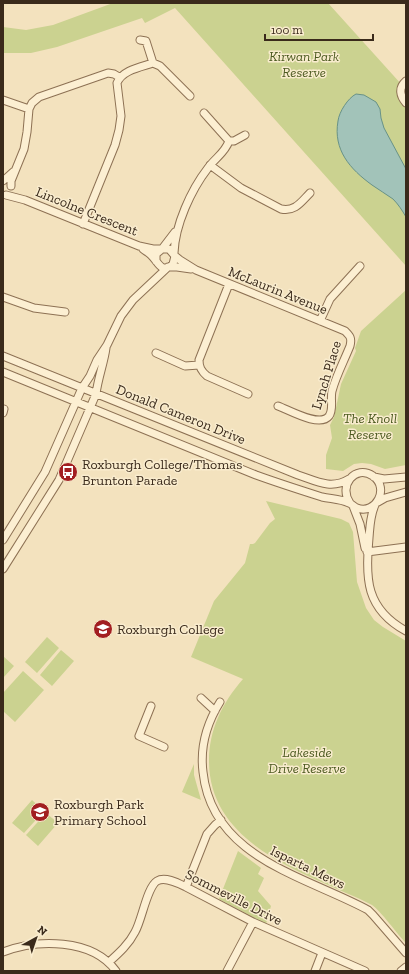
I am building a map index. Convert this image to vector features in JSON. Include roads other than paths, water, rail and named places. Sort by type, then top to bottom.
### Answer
[{"type":"street","points":[[140,40],[146,41],[153,63]]},
{"type":"street","points":[[83,224],[115,145],[119,130],[121,109],[117,83],[123,73],[153,63],[160,66],[190,96]]},
{"type":"street","points":[[4,196],[10,192],[24,149],[27,132],[28,109],[32,102],[39,97],[108,73],[114,74],[119,78]]},
{"type":"street","points":[[406,81],[402,85],[400,91],[402,98],[406,103]]},
{"type":"street","points":[[3,100],[28,109]]},
{"type":"street","points":[[204,113],[229,141]]},
{"type":"street","points":[[229,141],[234,141],[245,135]]},
{"type":"street","points":[[145,288],[153,276],[156,254],[168,243],[178,228],[199,180],[210,165],[224,152],[229,141]]},
{"type":"street","points":[[210,165],[240,188],[281,209],[288,211],[294,208],[310,193]]},
{"type":"street","points":[[3,181],[17,167]]},
{"type":"street","name":"Lincolne Crescent","points":[[3,181],[8,182],[15,193],[25,200]]},
{"type":"street","name":"Lincolne Crescent","points":[[4,196],[25,200],[139,246],[161,249]]},
{"type":"street","points":[[3,569],[59,480],[96,394],[98,378],[104,363],[107,345],[112,332],[132,300],[173,264],[178,228]]},
{"type":"street","name":"Lincolne Crescent","points":[[139,246],[151,255],[156,262]]},
{"type":"street","points":[[161,249],[169,249],[174,254]]},
{"type":"street","name":"McLaurin Avenue","points":[[174,254],[180,260],[196,270],[345,331],[350,336]]},
{"type":"street","points":[[156,262],[161,267],[168,267]]},
{"type":"street","points":[[320,321],[330,299],[360,266]]},
{"type":"street","name":"McLaurin Avenue","points":[[168,267],[196,270]]},
{"type":"street","points":[[229,284],[199,360],[199,365],[201,371],[207,376],[248,394]]},
{"type":"street","points":[[3,297],[34,308],[65,312]]},
{"type":"street","name":"Lynch Place","points":[[278,406],[316,421],[323,420],[330,416],[335,381],[350,346],[350,336]]},
{"type":"street","points":[[3,540],[45,472],[82,388],[107,345]]},
{"type":"street","points":[[156,353],[185,366],[199,365]]},
{"type":"street","name":"Donald Cameron Drive","points":[[3,356],[298,475],[331,485],[341,484],[350,479]]},
{"type":"street","name":"Donald Cameron Drive","points":[[3,372],[292,488],[351,504]]},
{"type":"street","points":[[366,552],[360,524],[345,494],[347,483],[355,475],[361,473],[384,479],[406,477]]},
{"type":"street","points":[[373,476],[378,480],[381,491],[372,512],[369,524],[366,552],[369,587],[373,597],[387,618],[406,631]]},
{"type":"street","points":[[351,504],[364,509],[370,508],[385,498],[406,492]]},
{"type":"street","points":[[366,552],[406,547]]},
{"type":"street","points":[[202,698],[215,711]]},
{"type":"street","name":"Isparta Mews","points":[[220,702],[208,725],[202,766],[207,790],[215,809],[222,820],[238,840],[265,861],[368,910],[406,953]]},
{"type":"street","points":[[152,706],[139,736],[164,747]]},
{"type":"street","points":[[186,887],[207,834],[222,820]]},
{"type":"street","name":"Sommeville Drive","points":[[109,962],[127,945],[136,931],[148,896],[155,882],[163,879],[186,887],[253,922],[365,971]]},
{"type":"street","points":[[227,971],[253,922]]},
{"type":"street","points":[[3,952],[21,946],[34,944],[61,944],[92,952],[109,962],[116,971]]},
{"type":"street","points":[[315,971],[322,953]]},
{"type":"street","points":[[401,971],[406,967]]},
{"type":"water","points":[[356,94],[364,95],[376,102],[380,109],[384,128],[406,169],[406,217],[393,199],[364,179],[350,165],[341,150],[337,131],[339,117],[347,102]]},
{"type":"place","name":"Roxburgh College/Thomas Brunton Parade","points":[[68,472]]},
{"type":"place","name":"Roxburgh College","points":[[103,629]]},
{"type":"place","name":"Roxburgh Park Primary School","points":[[40,812]]},
{"type":"park label","name":"Kirwan Park Reserve","points":[[304,64]]},
{"type":"park label","name":"The Knoll Reserve","points":[[370,426]]},
{"type":"park label","name":"Lakeside Drive Reserve","points":[[307,760]]}]
